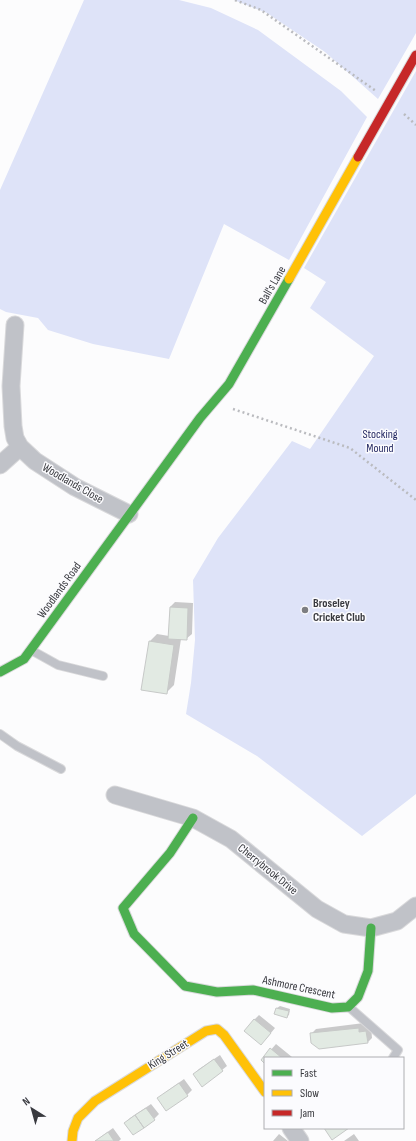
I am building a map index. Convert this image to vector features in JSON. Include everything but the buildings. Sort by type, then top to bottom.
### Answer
[{"type":"street","name":"Ball's Lane","points":[[129,514],[195,424],[230,384],[416,55]]},
{"type":"street","name":"Woodlands Close","points":[[14,325],[11,386],[13,426],[15,438],[20,447],[35,461],[75,487],[129,514]]},
{"type":"street","points":[[0,465],[20,447]]},
{"type":"street","name":"Woodlands Road","points":[[0,672],[24,659],[129,514]]},
{"type":"street","name":"Cherrybrook Drive","points":[[115,795],[193,818],[231,839],[317,909],[344,924],[372,928],[397,921],[416,906]]},
{"type":"street","name":"Ashmore Crescent","points":[[193,818],[170,853],[124,908],[134,934],[184,986],[217,992],[253,990],[332,1008],[348,1007],[358,997],[368,970],[372,928]]},
{"type":"street","name":"King Street","points":[[72,1141],[73,1131],[78,1118],[95,1101],[206,1031],[216,1029],[224,1035],[264,1091]]},
{"type":"street","points":[[291,1129],[300,1141]]},
{"type":"lane","points":[[31,650],[58,665],[103,676]]},
{"type":"lane","points":[[0,734],[17,746],[61,769]]},
{"type":"lane","points":[[348,1007],[398,1050],[394,1057]]},
{"type":"path","points":[[236,0],[261,10],[390,101]]},
{"type":"path","points":[[214,402],[350,448],[416,500]]},
{"type":"green space","points":[[84,0],[179,0],[211,8],[258,30],[341,91],[367,117],[289,260],[224,224],[169,359],[93,344],[48,330],[38,318],[6,312],[0,309],[0,190]]},
{"type":"green space","points":[[234,0],[416,0],[416,33],[378,99],[325,52],[267,13]]},
{"type":"green space","name":"Broseley Cricket Club","points":[[416,71],[416,794],[362,836],[257,756],[186,714],[191,683],[195,640],[193,580],[218,538],[292,441],[310,449],[374,356],[310,308],[326,282],[304,268]]},
{"type":"traffic: fast","points":[[0,672],[24,659],[200,418],[229,384],[289,279]]},
{"type":"traffic: fast","points":[[193,818],[170,853],[123,908],[134,934],[185,986],[217,992],[253,990],[332,1008],[348,1007],[358,997],[368,971],[371,928]]},
{"type":"traffic: slow","points":[[289,279],[358,157]]},
{"type":"traffic: slow","points":[[72,1141],[73,1131],[78,1118],[95,1101],[206,1031],[217,1029],[224,1035],[264,1091]]},
{"type":"traffic: jam","points":[[358,157],[416,55]]},
{"type":"place","name":"Broseley Cricket Club","points":[[305,610]]},
{"type":"park label","name":"Stocking Mound","points":[[380,441]]}]
